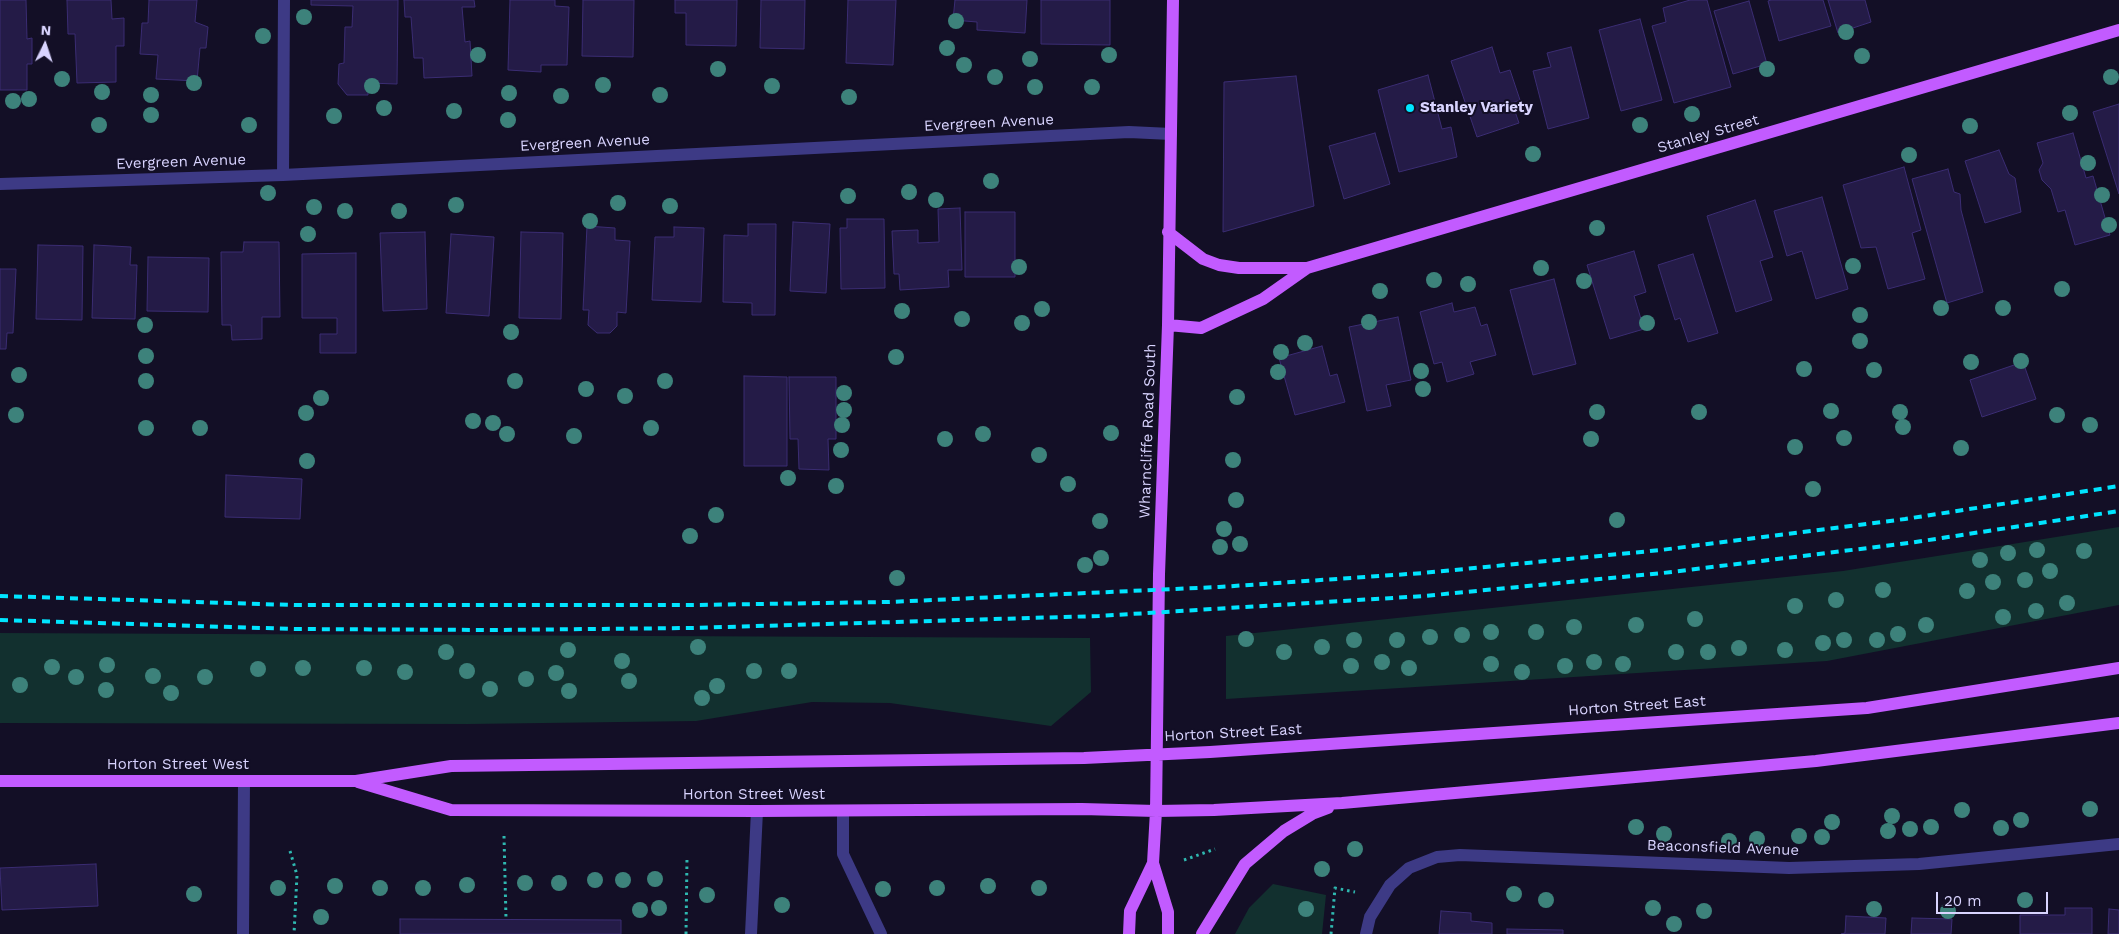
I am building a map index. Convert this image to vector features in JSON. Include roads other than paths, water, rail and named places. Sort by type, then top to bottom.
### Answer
[{"type":"main road","name":"Wharncliffe Road South","points":[[1168,934],[1168,912],[1153,863],[1156,811],[1168,325],[1173,0]]},
{"type":"main road","name":"Stanley Street","points":[[1168,232],[1203,259],[1219,265],[1239,268],[1307,268],[2119,30]]},
{"type":"main road","name":"Stanley Street","points":[[1168,325],[1201,328],[1263,299],[1307,268]]},
{"type":"main road","name":"Horton Street East","points":[[1156,754],[1867,708],[2119,668]]},
{"type":"main road","points":[[1156,811],[1342,803],[1816,761],[2119,723]]},
{"type":"main road","name":"Horton Street West","points":[[0,780],[356,781],[451,766],[1084,758],[1156,754]]},
{"type":"main road","name":"Horton Street West","points":[[356,781],[450,810],[843,811],[1082,809],[1156,811]]},
{"type":"main road","points":[[1202,934],[1245,864],[1263,847],[1284,831],[1312,814],[1342,803]]},
{"type":"main road","name":"Wharncliffe Road South","points":[[1129,934],[1130,911],[1153,863]]},
{"type":"street","points":[[283,175],[284,0]]},
{"type":"street","name":"Evergreen Avenue","points":[[0,184],[283,175],[1129,132],[1171,134]]},
{"type":"street","points":[[243,934],[244,781]]},
{"type":"street","points":[[751,934],[757,811]]},
{"type":"street","points":[[843,811],[843,854],[880,934]]},
{"type":"street","name":"Beaconsfield Avenue","points":[[1366,934],[1370,917],[1390,885],[1409,868],[1437,857],[1460,855],[1790,868],[1919,864],[2119,844]]},
{"type":"railway","points":[[0,596],[294,605],[693,605],[888,602],[1219,587],[1423,573],[1661,550],[1905,519],[2119,486]]},
{"type":"railway","points":[[0,620],[295,629],[492,630],[690,628],[1099,616],[1424,596],[1663,573],[1909,543],[2119,511]]},
{"type":"place","name":"Stanley Variety","points":[[1410,108]]}]
